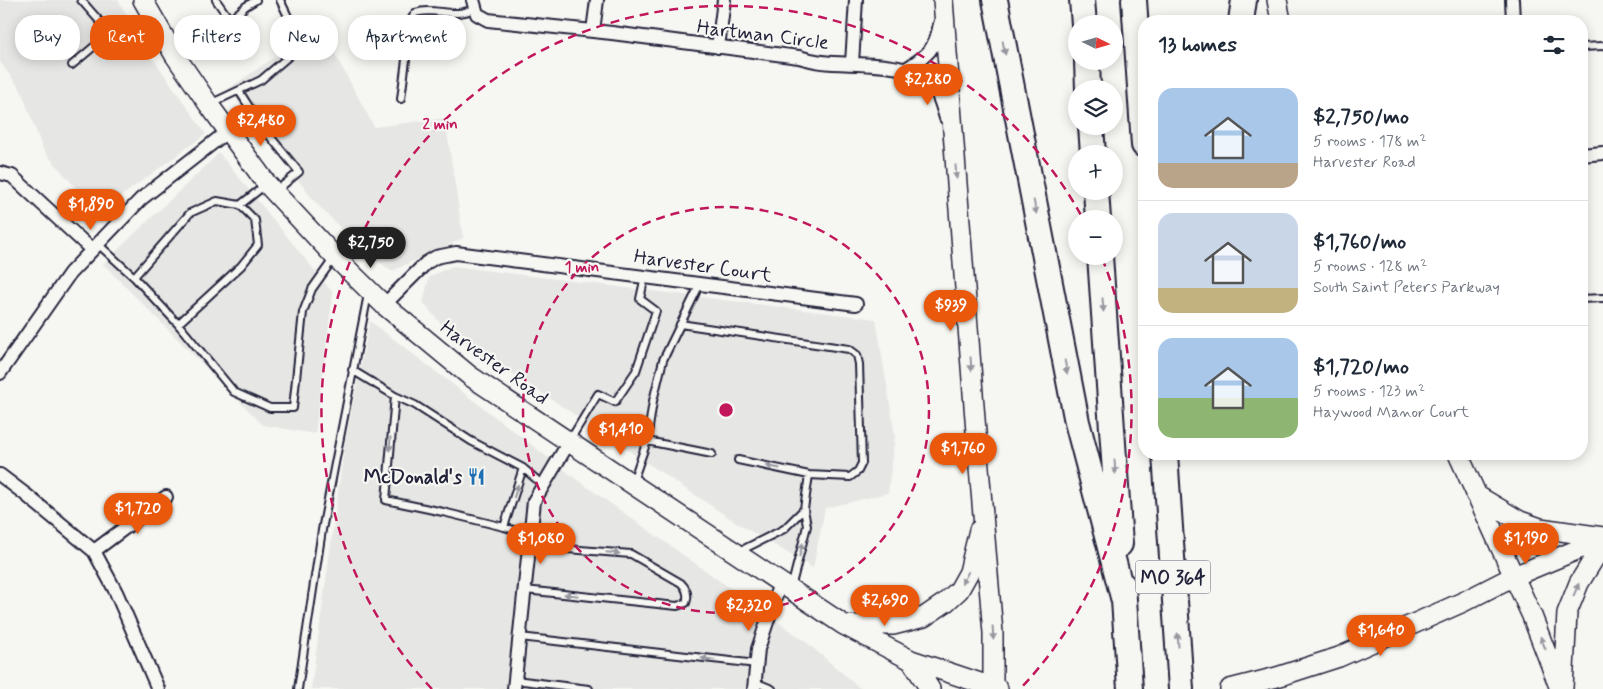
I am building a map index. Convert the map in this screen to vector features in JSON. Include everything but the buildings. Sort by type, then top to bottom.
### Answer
[{"type":"highway","points":[[995,0],[1077,422],[1124,601]]},
{"type":"highway","points":[[1082,0],[1083,15]]},
{"type":"highway","points":[[1134,0],[1138,58]]},
{"type":"highway","points":[[1242,15],[1244,0]]},
{"type":"highway","name":"MO 364","points":[[1101,265],[1130,689]]},
{"type":"highway","name":"MO 364","points":[[1166,460],[1181,689]]},
{"type":"main road","points":[[1277,0],[1280,15]]},
{"type":"main road","points":[[943,1],[993,633],[993,689]]},
{"type":"main road","name":"Harvester Road","points":[[147,8],[174,54]]},
{"type":"main road","name":"Harvester Road","points":[[178,60],[208,105],[271,188],[368,290],[470,376],[844,625],[912,660],[993,689],[998,689]]},
{"type":"main road","points":[[1461,460],[1512,577],[1532,616],[1561,689]]},
{"type":"main road","points":[[1476,495],[1520,521],[1540,528],[1603,538]]},
{"type":"main road","points":[[844,625],[893,625],[924,617],[946,602],[959,590],[969,572],[983,514]]},
{"type":"main road","points":[[1230,689],[1277,677],[1339,657],[1463,602],[1512,577],[1603,538]]},
{"type":"main road","points":[[1561,689],[1567,613],[1579,583],[1603,544]]},
{"type":"main road","points":[[912,660],[930,689]]},
{"type":"street","points":[[593,31],[597,0]]},
{"type":"street","points":[[718,47],[724,0]]},
{"type":"street","name":"Hartman Circle","points":[[852,63],[856,0]]},
{"type":"street","points":[[1512,0],[1513,15]]},
{"type":"street","points":[[906,69],[920,60],[936,41],[943,1]]},
{"type":"street","name":"Hartman Circle","points":[[474,4],[477,14],[488,20],[593,31],[799,57],[823,62],[906,69],[920,74],[932,84],[939,95],[953,136]]},
{"type":"street","points":[[0,373],[70,273],[141,200],[228,132]]},
{"type":"street","points":[[1588,155],[1603,154]]},
{"type":"street","points":[[0,173],[12,176],[95,247]]},
{"type":"street","name":"Harvester Court","points":[[384,305],[426,263],[436,257],[456,253],[856,304]]},
{"type":"street","points":[[515,684],[534,501],[569,442]]},
{"type":"street","points":[[0,475],[94,551],[116,592],[155,688]]},
{"type":"street","points":[[94,551],[166,497]]},
{"type":"street","points":[[754,685],[758,649],[785,586]]},
{"type":"lane","points":[[82,0],[95,15]]},
{"type":"lane","points":[[216,0],[226,15]]},
{"type":"lane","points":[[236,15],[256,0]]},
{"type":"lane","points":[[208,105],[262,80],[302,45],[280,0]]},
{"type":"lane","points":[[401,99],[411,20],[415,13],[423,10],[458,14],[468,12],[474,4]]},
{"type":"lane","points":[[137,15],[147,8]]},
{"type":"lane","points":[[1588,47],[1603,46]]},
{"type":"lane","points":[[72,65],[90,50]]},
{"type":"lane","points":[[239,91],[260,124],[299,172],[240,205]]},
{"type":"lane","points":[[134,277],[190,213],[217,201],[240,205],[255,220],[258,245],[241,266],[178,324]]},
{"type":"lane","points":[[95,247],[134,277],[178,324],[234,392],[270,408],[293,408],[303,312],[312,289],[335,257]]},
{"type":"lane","points":[[569,442],[598,394],[615,402],[636,371],[656,311],[640,299],[645,276]]},
{"type":"lane","points":[[632,484],[647,440],[653,401],[663,360],[700,284]]},
{"type":"lane","points":[[298,689],[322,530],[368,290]]},
{"type":"lane","points":[[1588,298],[1603,298]]},
{"type":"lane","points":[[680,324],[849,349],[857,354],[859,364],[862,463],[858,471],[850,477],[808,474],[738,460]]},
{"type":"lane","points":[[352,370],[394,396],[415,405],[471,441],[524,468],[544,484]]},
{"type":"lane","points":[[394,396],[386,500],[504,527],[530,540],[631,554],[681,583],[686,588],[688,598],[686,603],[677,606],[525,590]]},
{"type":"lane","points":[[647,440],[712,454]]},
{"type":"lane","points":[[504,527],[524,468]]},
{"type":"lane","points":[[785,586],[807,526],[804,510],[808,474]]},
{"type":"lane","points":[[736,553],[784,528],[804,510]]},
{"type":"lane","points":[[520,637],[757,664]]},
{"type":"lane","points":[[515,684],[589,689]]},
{"type":"lane","points":[[754,685],[772,689]]},
{"type":"shaded area","points":[[0,0],[118,0],[127,15],[90,15],[90,60],[154,60],[206,134],[98,213],[43,150],[21,90],[0,62]]},
{"type":"shaded area","points":[[270,60],[338,60],[374,127],[445,118],[463,238],[392,271],[364,252],[315,202],[228,89]]},
{"type":"shaded area","points":[[219,153],[333,293],[315,434],[263,425],[103,264]]},
{"type":"shaded area","points":[[452,266],[876,319],[895,435],[888,493],[825,508],[813,568],[734,521],[446,329],[423,303],[429,277]]},
{"type":"shaded area","points":[[370,321],[576,479],[806,642],[861,689],[311,689],[345,442]]},
{"type":"place","name":"McDonald's","points":[[476,476]]}]
